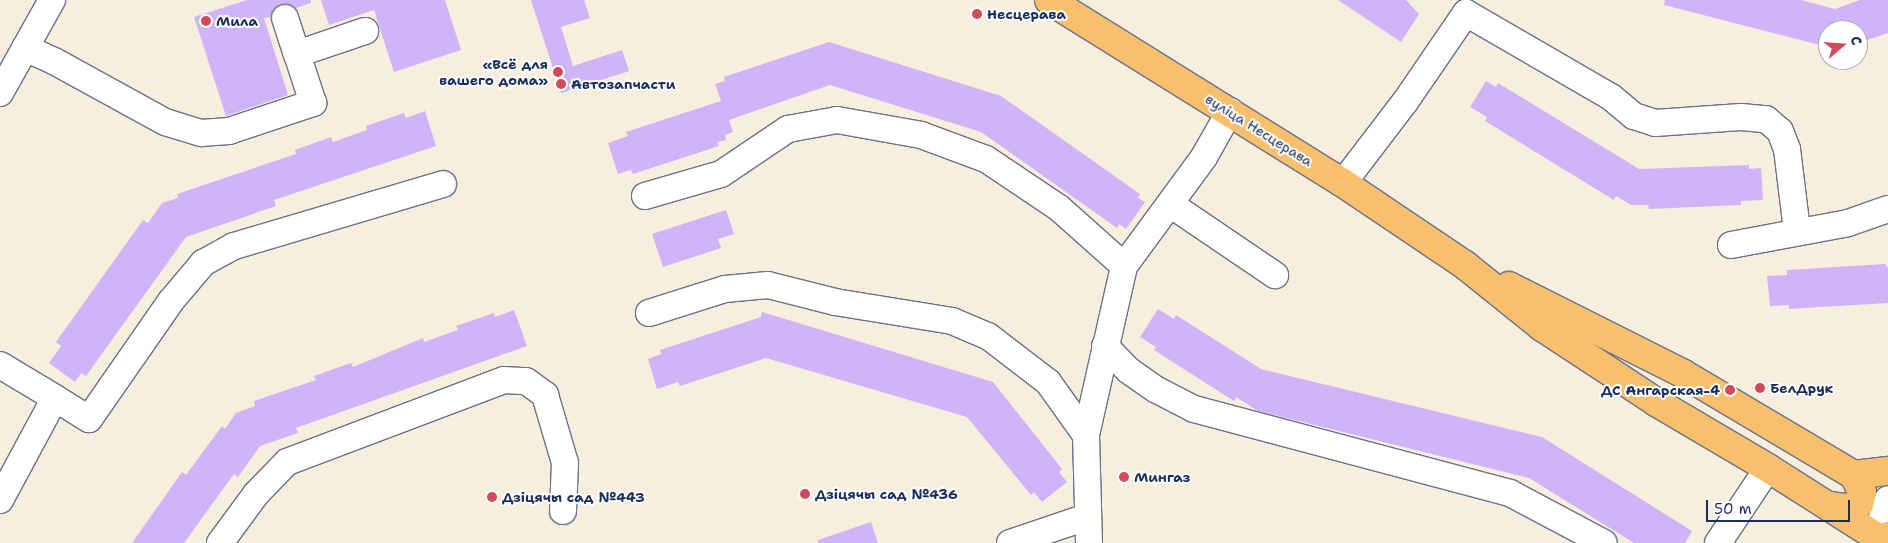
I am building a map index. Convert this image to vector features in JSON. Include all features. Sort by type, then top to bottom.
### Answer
[{"type":"main road","name":"вуліца Несцерава","points":[[1049,0],[1230,111],[1343,183],[1465,265]]},
{"type":"main road","points":[[1465,265],[1682,373],[1854,474],[1888,471]]},
{"type":"main road","points":[[1465,265],[1542,327],[1656,402],[1884,539]]},
{"type":"main road","points":[[1656,402],[1652,382],[1658,375],[1682,373]]},
{"type":"main road","points":[[1830,506],[1847,508],[1859,504],[1862,492],[1854,474]]},
{"type":"street","points":[[0,93],[52,0]]},
{"type":"street","points":[[1343,183],[1405,102],[1459,6],[1611,97],[1634,116],[1655,123],[1741,117],[1766,119],[1780,131],[1787,149],[1797,230]]},
{"type":"street","points":[[25,48],[54,61],[165,122],[200,133],[229,131],[313,103],[286,18]]},
{"type":"street","points":[[297,54],[365,31]]},
{"type":"street","points":[[1089,543],[1086,435],[1124,266],[1204,157],[1230,111]]},
{"type":"street","points":[[645,196],[721,174],[788,129],[837,120],[921,135],[986,159],[1059,208],[1124,266]]},
{"type":"street","points":[[0,365],[89,419],[171,301],[203,262],[234,246],[443,184]]},
{"type":"street","points":[[1170,204],[1275,275]]},
{"type":"street","points":[[1731,245],[1797,230],[1848,223],[1888,209]]},
{"type":"street","points":[[649,313],[725,289],[768,285],[835,302],[952,321],[988,336],[1048,382],[1086,435]]},
{"type":"street","points":[[1105,346],[1128,370],[1157,390],[1194,409],[1510,494],[1604,543]]},
{"type":"street","points":[[220,543],[256,494],[287,462],[504,380],[526,381],[545,395],[565,462],[563,511]]},
{"type":"street","points":[[0,500],[55,398]]},
{"type":"street","points":[[1718,543],[1768,468]]},
{"type":"street","points":[[1884,539],[1883,510],[1888,499]]},
{"type":"street","points":[[1010,543],[1087,517]]},
{"type":"building","points":[[247,0],[311,0],[311,3],[296,8],[281,4],[274,8],[270,17],[264,18],[288,95],[226,116],[194,17]]},
{"type":"building","points":[[321,0],[445,0],[461,50],[394,72],[374,10],[329,25]]},
{"type":"building","points":[[531,0],[584,0],[590,18],[561,27],[573,66],[622,50],[629,71],[561,93]]},
{"type":"building","points":[[1338,0],[1406,0],[1419,14],[1401,42]]},
{"type":"building","points":[[1665,0],[1801,0],[1835,9],[1860,0],[1888,0],[1888,33],[1868,40],[1868,20],[1818,20],[1818,44],[1664,5]]},
{"type":"building","points":[[829,42],[1001,96],[1140,194],[1138,198],[1145,202],[1126,229],[1119,224],[1117,228],[981,132],[830,85],[729,120],[733,132],[725,135],[726,140],[717,142],[719,146],[633,174],[631,170],[618,174],[608,143],[628,136],[626,132],[721,101],[715,84],[725,81],[724,77]]},
{"type":"building","points":[[1486,81],[1496,87],[1498,83],[1639,169],[1749,165],[1749,169],[1761,168],[1763,200],[1741,201],[1741,205],[1649,209],[1648,205],[1631,205],[1616,196],[1614,200],[1485,121],[1487,117],[1470,107]]},
{"type":"building","points":[[425,111],[436,146],[274,200],[276,206],[186,237],[86,376],[81,373],[75,382],[49,363],[61,346],[56,342],[143,220],[148,223],[162,203],[178,198],[177,194],[296,154],[295,150],[331,137],[333,142],[367,130],[366,126],[404,113],[406,118]]},
{"type":"building","points":[[726,210],[734,234],[718,239],[721,248],[663,267],[652,234]]},
{"type":"building","points":[[1885,264],[1888,268],[1888,303],[1789,309],[1789,305],[1770,306],[1767,276],[1787,275],[1787,270]]},
{"type":"building","points":[[1158,309],[1174,319],[1176,315],[1261,369],[1542,437],[1692,531],[1685,543],[1634,543],[1529,478],[1258,411],[1236,397],[1234,401],[1154,350],[1156,347],[1140,337]]},
{"type":"building","points":[[514,310],[527,346],[296,428],[298,433],[260,446],[238,477],[234,474],[184,543],[132,543],[182,472],[186,475],[222,426],[225,429],[236,413],[255,406],[254,401],[316,380],[314,376],[351,363],[353,367],[423,338],[424,342],[458,330],[456,326],[494,313],[495,317]]},
{"type":"building","points":[[762,312],[993,382],[1062,469],[1059,472],[1067,482],[1042,502],[1034,492],[1031,495],[967,417],[766,358],[680,386],[678,382],[657,389],[648,359],[661,354],[660,350],[761,317]]},
{"type":"building","points":[[871,522],[878,543],[818,543],[818,540]]},
{"type":"place","name":"Несцерава","points":[[977,14]]},
{"type":"place","name":"Мила","points":[[206,21]]},
{"type":"place","name":"«Всё для вашего дома»","points":[[558,72]]},
{"type":"place","name":"Автозапчасти","points":[[561,84]]},
{"type":"place","name":"БелДрук","points":[[1760,388]]},
{"type":"place","name":"ДС Ангарская-4","points":[[1730,390]]},
{"type":"place","name":"Мингаз","points":[[1124,477]]},
{"type":"place","name":"Дзіцячы сад №436","points":[[805,494]]},
{"type":"place","name":"Дзіцячы сад №443","points":[[492,497]]}]
